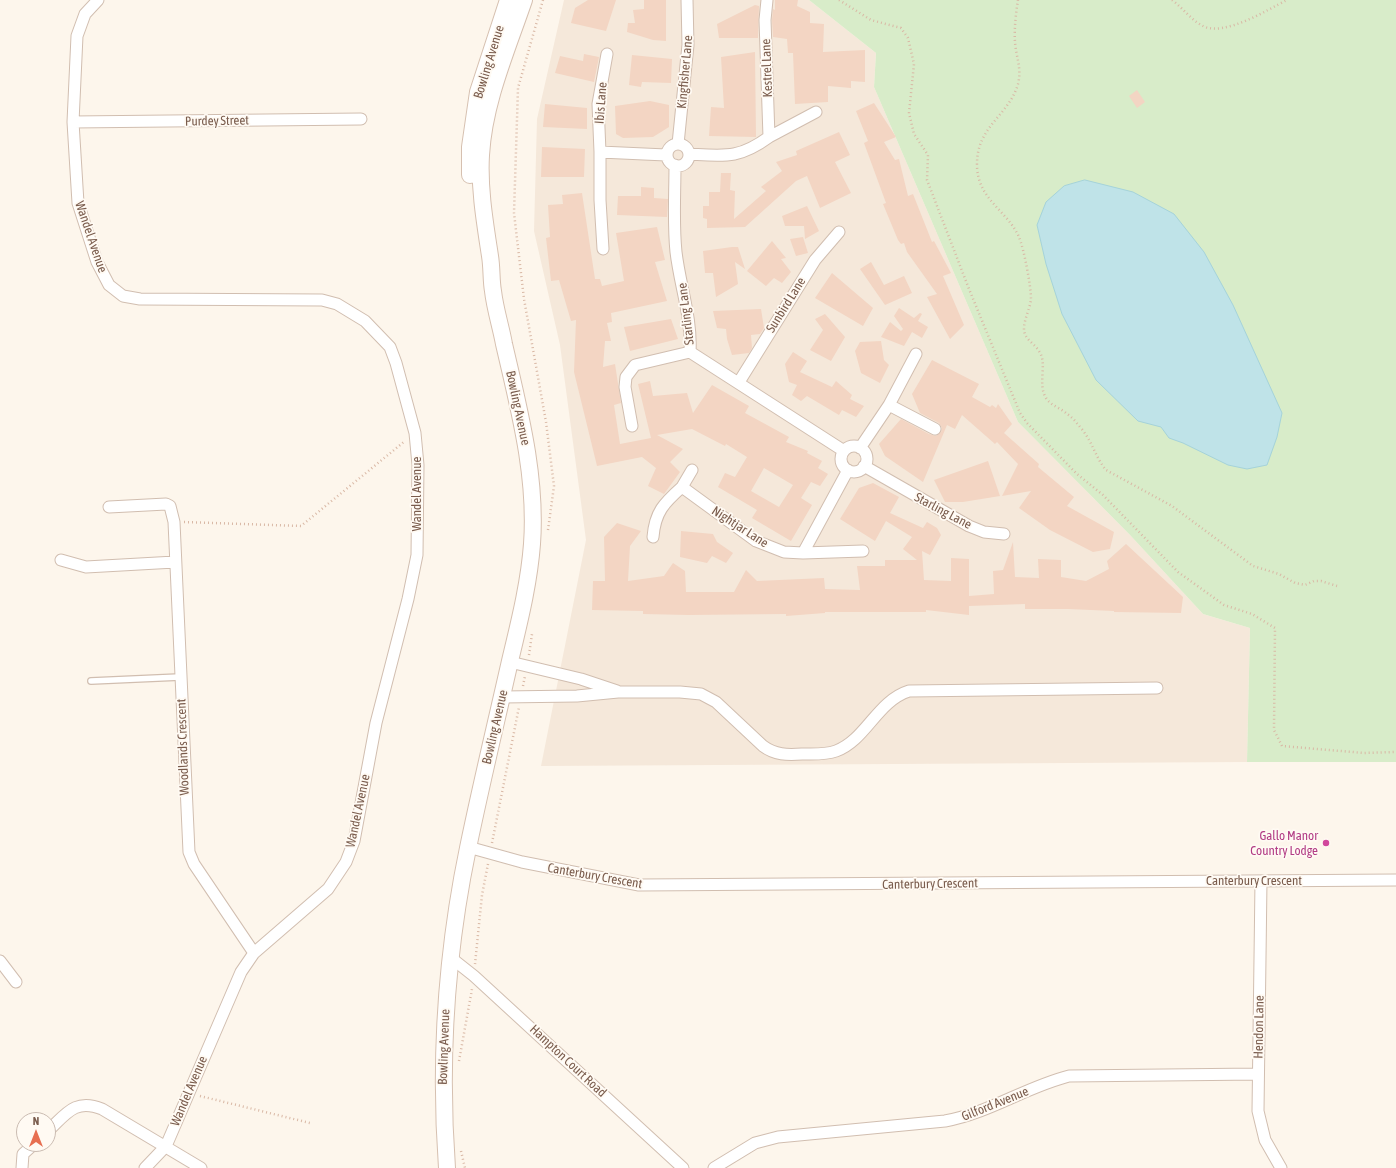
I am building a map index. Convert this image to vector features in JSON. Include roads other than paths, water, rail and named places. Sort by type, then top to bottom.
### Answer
[{"type":"main road","name":"Bowling Avenue","points":[[492,290],[483,272],[470,185],[470,147],[478,92],[508,0]]},
{"type":"main road","name":"Bowling Avenue","points":[[447,1168],[443,1112],[443,1050],[450,957],[456,910],[468,848],[510,662],[529,567],[532,535],[532,494],[524,430],[492,290],[492,264],[482,200],[481,154],[490,102],[524,0]]},
{"type":"street","name":"Wandel Avenue","points":[[98,0],[85,14],[77,36],[73,122],[78,203],[97,262],[109,285],[123,296],[140,299],[322,300],[337,304],[364,321],[390,347],[396,363],[415,433],[418,465],[417,555],[408,599],[376,723],[354,841],[346,862],[328,889],[254,953],[241,972],[166,1146],[144,1168]]},
{"type":"street","name":"Kingfisher Lane","points":[[678,144],[688,45],[687,0]]},
{"type":"street","name":"Kestrel Lane","points":[[767,0],[765,20],[769,137]]},
{"type":"street","name":"Ibis Lane","points":[[603,249],[600,200],[598,104],[607,54]]},
{"type":"street","points":[[689,154],[714,155],[739,153],[748,150],[816,112]]},
{"type":"street","name":"Purdey Street","points":[[73,122],[361,119]]},
{"type":"street","points":[[678,144],[687,149],[689,154],[685,163],[675,166],[671,164],[666,155],[670,147],[678,144]]},
{"type":"street","points":[[600,152],[666,155]]},
{"type":"street","name":"Starling Lane","points":[[675,166],[675,240],[689,324],[690,352],[739,382],[844,451]]},
{"type":"street","name":"Sunbird Lane","points":[[739,382],[815,260],[839,232]]},
{"type":"street","points":[[632,426],[625,387],[626,377],[635,365],[690,352]]},
{"type":"street","points":[[860,448],[889,405],[916,354]]},
{"type":"street","points":[[889,405],[935,429]]},
{"type":"street","points":[[853,446],[860,448],[866,454],[866,462],[864,466],[855,472],[848,470],[842,464],[844,451],[853,446]]},
{"type":"street","name":"Starling Lane","points":[[864,466],[969,526],[984,532],[1004,534]]},
{"type":"street","points":[[654,537],[654,522],[659,512],[682,487],[692,470]]},
{"type":"street","points":[[803,553],[848,470]]},
{"type":"street","name":"Nightjar Lane","points":[[682,487],[756,541],[784,552],[803,553],[863,551]]},
{"type":"street","name":"Woodlands Crescent","points":[[109,507],[166,504],[170,506],[174,522],[189,852],[194,864],[254,953]]},
{"type":"street","points":[[61,560],[86,567],[176,562]]},
{"type":"street","points":[[510,662],[581,679],[618,692]]},
{"type":"street","points":[[502,697],[577,696],[618,692],[680,692],[707,697],[716,702],[763,746],[770,751],[785,755],[829,753],[844,747],[895,697],[909,691],[1157,688]]},
{"type":"street","name":"Canterbury Crescent","points":[[468,848],[522,862],[639,885],[1396,880]]},
{"type":"street","name":"Hendon Lane","points":[[1261,881],[1258,1111],[1265,1140],[1282,1168]]},
{"type":"street","name":"Hampton Court Road","points":[[450,957],[474,976],[684,1168]]},
{"type":"street","points":[[0,961],[16,982]]},
{"type":"street","name":"Gilford Avenue","points":[[714,1168],[755,1144],[778,1137],[938,1122],[964,1118],[1051,1080],[1069,1076],[1258,1074]]},
{"type":"street","points":[[56,1124],[76,1106],[91,1104],[102,1108],[201,1168]]},
{"type":"street","points":[[22,1168],[23,1154],[25,1152]]},
{"type":"lane","points":[[91,681],[180,677]]},
{"type":"water","points":[[1085,180],[1133,192],[1174,214],[1204,252],[1233,305],[1282,413],[1277,437],[1267,465],[1247,469],[1228,465],[1183,443],[1169,438],[1161,427],[1138,421],[1096,380],[1062,314],[1046,264],[1037,225],[1046,202],[1064,186]]},
{"type":"place","name":"Gallo Manor Country Lodge","points":[[1326,843]]}]
